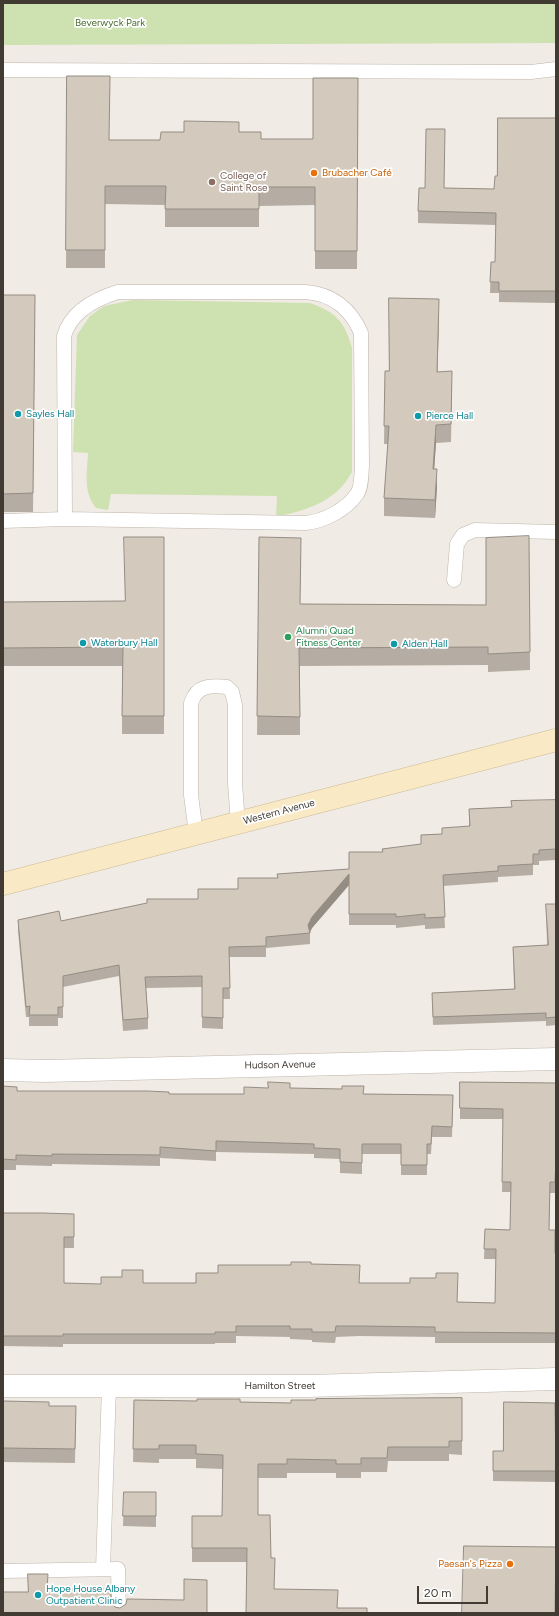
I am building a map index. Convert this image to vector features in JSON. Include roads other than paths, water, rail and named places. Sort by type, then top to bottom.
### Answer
[{"type":"street","name":"Western Avenue","points":[[3,884],[556,740]]},
{"type":"street","name":"Hudson Avenue","points":[[3,1070],[556,1059]]},
{"type":"street","name":"Hamilton Street","points":[[3,1386],[308,1386],[556,1379]]},
{"type":"lane","points":[[3,70],[531,72],[556,69]]},
{"type":"lane","points":[[3,520],[65,519],[306,523],[327,518],[340,510],[357,494],[360,486],[362,467],[361,333],[352,316],[345,308],[327,296],[306,292],[118,292],[95,301],[84,309],[66,329],[64,336],[65,519]]},
{"type":"lane","points":[[454,580],[457,544],[463,535],[474,530],[556,532]]},
{"type":"lane","points":[[196,834],[191,795],[191,703],[194,695],[201,689],[207,687],[227,687],[234,697],[235,783],[238,823]]},
{"type":"lane","points":[[103,1569],[109,1386]]},
{"type":"lane","points":[[3,1571],[118,1569],[119,1613]]},
{"type":"place","name":"Brubacher Café","points":[[314,173]]},
{"type":"place","name":"College of Saint Rose","points":[[212,182]]},
{"type":"place","name":"Sayles Hall","points":[[18,414]]},
{"type":"place","name":"Pierce Hall","points":[[418,416]]},
{"type":"place","name":"Alumni Quad Fitness Center","points":[[288,637]]},
{"type":"place","name":"Waterbury Hall","points":[[83,643]]},
{"type":"place","name":"Alden Hall","points":[[394,644]]},
{"type":"place","name":"Paesan's Pizza","points":[[510,1564]]},
{"type":"place","name":"Hope House Albany Outpatient Clinic","points":[[38,1595]]},
{"type":"park label","name":"Beverwyck Park","points":[[110,23]]}]
